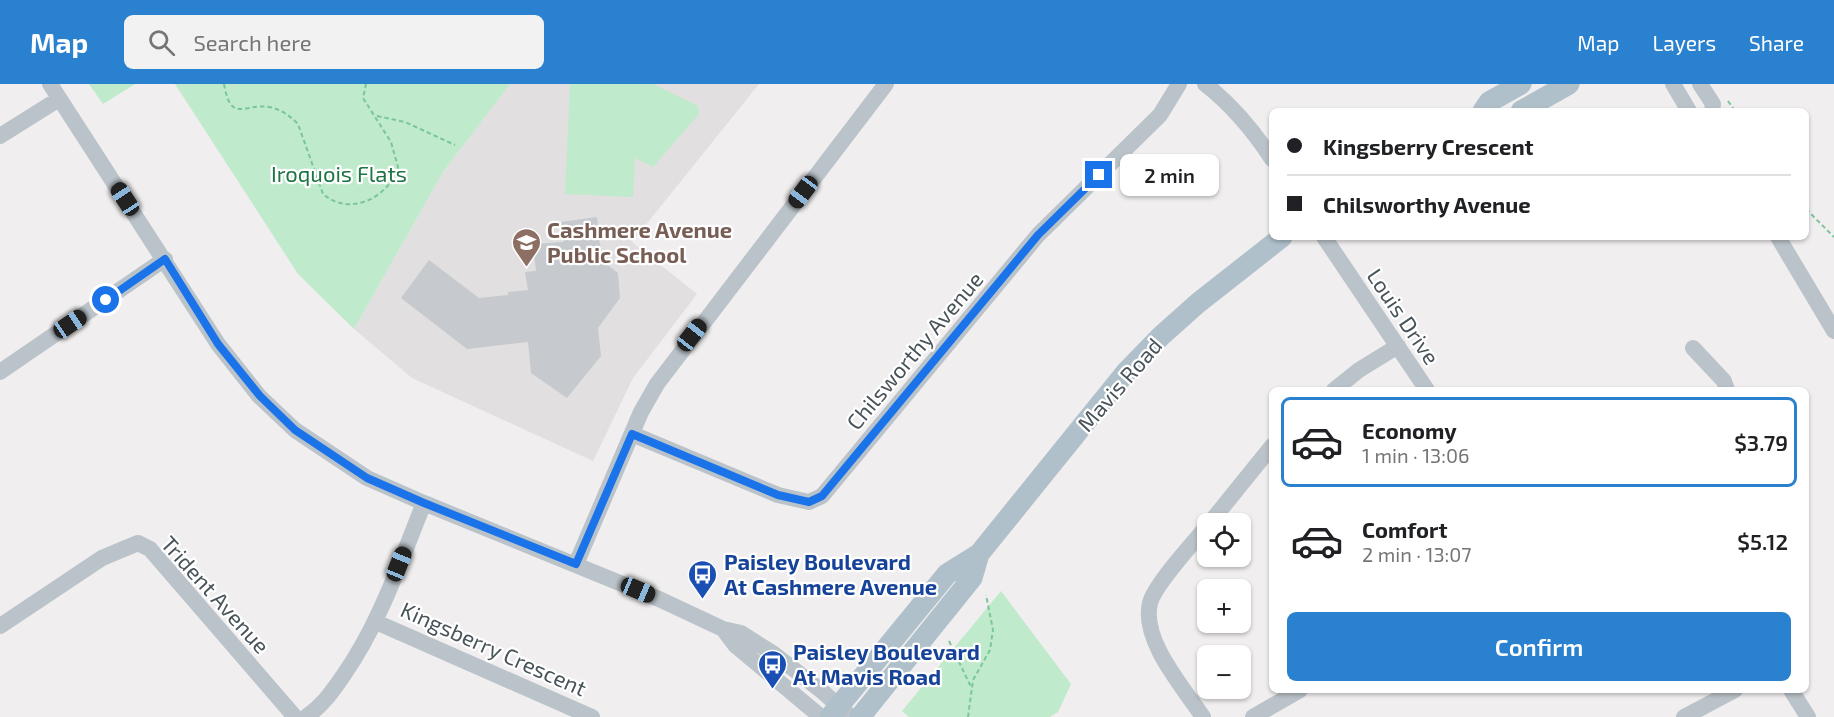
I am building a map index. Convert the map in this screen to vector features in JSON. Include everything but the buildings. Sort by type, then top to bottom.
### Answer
[{"type":"main road","points":[[1485,108],[1489,102],[1521,84]]},
{"type":"main road","points":[[1526,108],[1569,84]]},
{"type":"main road","name":"Mavis Road","points":[[835,714],[947,574],[979,554],[1126,372],[1197,303],[1278,240]]},
{"type":"main road","name":"Mavis Road","points":[[860,717],[972,578],[979,554]]},
{"type":"street","points":[[50,84],[218,344],[260,396],[288,423],[367,478],[688,611],[723,629],[741,633],[774,654],[824,692],[835,714]]},
{"type":"street","points":[[576,564],[632,434],[657,384],[886,84]]},
{"type":"street","name":"Chilsworthy Avenue","points":[[632,434],[778,495],[809,502],[822,496],[1038,235],[1160,115],[1179,84]]},
{"type":"street","points":[[1205,84],[1255,133],[1269,154]]},
{"type":"street","points":[[1672,84],[1687,108]]},
{"type":"street","points":[[1700,84],[1713,104],[1712,108]]},
{"type":"street","points":[[0,136],[59,99]]},
{"type":"street","name":"Louis Drive","points":[[1326,240],[1425,387]]},
{"type":"street","points":[[1780,240],[1834,331]]},
{"type":"street","points":[[0,372],[165,259]]},
{"type":"street","points":[[1338,387],[1359,370],[1398,346]]},
{"type":"street","points":[[1693,348],[1724,381],[1726,387]]},
{"type":"street","points":[[1217,513],[1269,450]]},
{"type":"street","points":[[306,717],[323,705],[360,652],[376,622],[424,503]]},
{"type":"street","points":[[1197,538],[1168,574],[1150,602],[1149,626],[1155,646],[1203,717]]},
{"type":"street","name":"Trident Avenue","points":[[0,626],[102,558],[138,543],[150,549],[295,717]]},
{"type":"street","name":"Kingsberry Crescent","points":[[376,622],[592,717]]},
{"type":"street","points":[[1253,717],[1295,693]]},
{"type":"street","points":[[1684,717],[1729,693]]},
{"type":"street","points":[[1793,693],[1808,717]]},
{"type":"path","points":[[224,84],[227,99],[234,107],[243,110],[270,107],[292,118],[298,124],[323,194],[332,202],[340,205],[359,204],[378,195],[397,173],[398,167],[392,142],[363,98],[366,84]]},
{"type":"path","points":[[375,116],[405,122],[455,145]]},
{"type":"path","points":[[1809,212],[1834,237]]},
{"type":"path","points":[[968,717],[973,680],[990,650],[993,630],[986,595]]},
{"type":"path","points":[[949,641],[972,688]]},
{"type":"shaded area","name":"Cashmere Avenue Public School","points":[[510,84],[759,84],[632,242],[697,294],[633,378],[593,461],[412,378],[354,329],[443,172]]},
{"type":"green space","points":[[89,84],[135,84],[103,104]]},
{"type":"green space","name":"Iroquois Flats","points":[[175,84],[510,84],[443,172],[354,329],[298,274]]},
{"type":"green space","points":[[570,84],[653,84],[698,106],[699,114],[653,167],[635,158],[633,197],[565,194]]},
{"type":"green space","points":[[1001,591],[1071,684],[1058,712],[1050,717],[909,717],[902,711]]},
{"type":"place","name":"Cashmere Avenue Public School","points":[[526,268]]},
{"type":"place","name":"Paisley Boulevard At Cashmere Avenue","points":[[703,600]]},
{"type":"place","name":"Paisley Boulevard At Mavis Road","points":[[772,690]]},
{"type":"route","points":[[106,300],[165,259],[218,344],[260,396],[295,430],[367,478],[576,564],[632,434],[778,495],[809,502],[822,496],[1038,235],[1099,175]]}]
